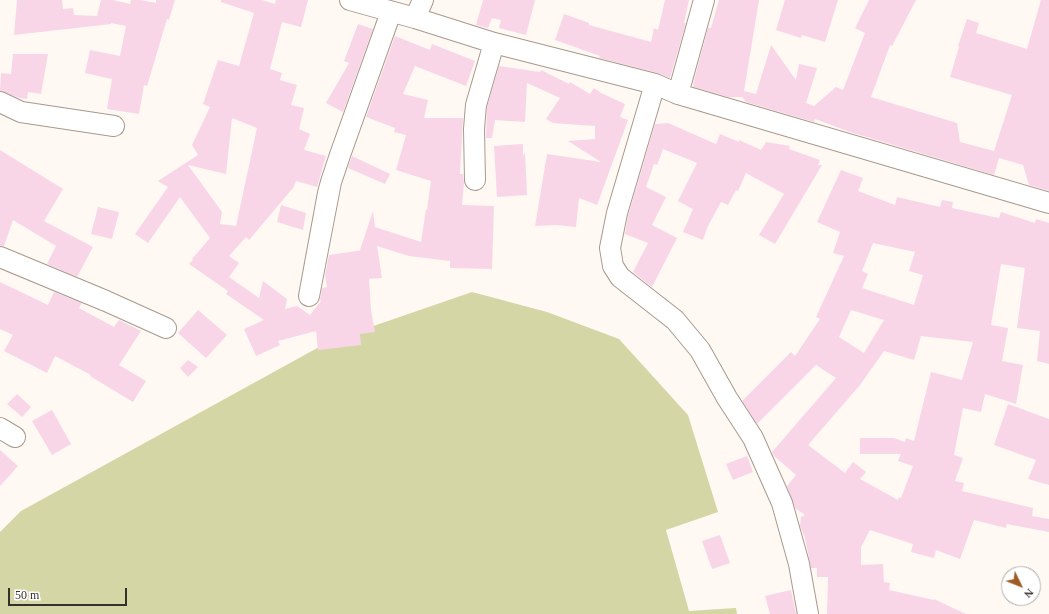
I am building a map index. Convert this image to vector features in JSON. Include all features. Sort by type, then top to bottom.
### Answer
[{"type":"street","points":[[350,0],[391,12],[419,9],[494,43],[655,84],[678,94],[1049,203]]},
{"type":"street","points":[[678,94],[704,0]]},
{"type":"street","points":[[332,182],[391,12]]},
{"type":"street","points":[[475,180],[474,129],[476,105],[494,43]]},
{"type":"street","points":[[655,84],[617,213],[610,248],[613,266],[620,277],[675,320],[700,350],[727,398],[753,438],[782,503],[799,564],[808,614]]},
{"type":"street","points":[[0,102],[21,112],[114,126]]},
{"type":"street","points":[[0,257],[106,300],[166,328]]},
{"type":"green space","points":[[472,292],[547,312],[619,339],[688,415],[718,512],[666,530],[689,611],[736,608],[737,614],[0,614],[0,532],[21,511],[330,341]]},
{"type":"building","points":[[17,0],[62,0],[63,9],[73,8],[74,15],[97,16],[101,0],[113,0],[130,4],[131,0],[156,3],[156,0],[175,0],[169,20],[167,19],[147,86],[144,85],[139,114],[107,109],[112,79],[85,73],[90,50],[120,56],[126,26],[111,23],[14,35]]},
{"type":"building","points":[[221,0],[262,0],[275,4],[276,0],[308,0],[301,27],[282,22],[270,69],[282,73],[280,80],[297,85],[291,105],[304,108],[299,129],[310,134],[304,150],[326,156],[317,187],[296,181],[293,188],[249,240],[246,237],[229,256],[239,263],[229,277],[259,298],[263,281],[287,299],[285,309],[297,306],[310,315],[321,301],[322,288],[327,287],[325,275],[329,255],[363,250],[360,250],[373,211],[375,227],[421,242],[431,181],[396,170],[406,135],[394,132],[395,128],[366,117],[395,36],[430,50],[432,44],[475,61],[466,86],[415,66],[403,94],[428,100],[424,118],[463,118],[460,174],[463,174],[464,183],[462,205],[494,206],[492,269],[450,268],[450,261],[409,256],[377,246],[382,278],[369,279],[371,311],[375,332],[360,334],[361,345],[318,350],[316,331],[278,341],[280,345],[256,356],[244,329],[264,320],[226,294],[228,291],[189,264],[210,238],[180,197],[148,243],[135,234],[168,187],[158,181],[198,155],[192,145],[210,107],[203,104],[218,60],[239,66],[254,13],[221,2]],"holes":[[[232,118],[257,128],[236,226],[220,224],[222,212],[188,165],[226,174]]]},
{"type":"building","points":[[483,0],[535,0],[526,35],[499,28],[501,20],[492,18],[488,28],[476,25]]},
{"type":"building","points":[[665,0],[689,0],[684,23],[686,23],[670,78],[658,73],[599,58],[600,56],[555,40],[564,14],[589,23],[589,25],[651,42],[654,28],[658,30]]},
{"type":"building","points":[[719,0],[759,0],[744,91],[756,94],[771,45],[796,80],[799,64],[817,68],[806,103],[814,106],[836,87],[843,90],[865,33],[855,28],[869,0],[916,0],[892,46],[890,45],[871,97],[957,123],[960,142],[994,151],[1012,95],[950,77],[967,19],[979,23],[976,33],[1027,49],[1041,0],[1049,0],[1049,191],[1029,185],[1023,165],[999,158],[994,175],[850,132],[815,119],[814,122],[746,102],[742,97],[728,97],[693,87],[708,28],[711,28]]},
{"type":"building","points":[[785,0],[838,0],[825,42],[802,35],[801,38],[776,30]]},
{"type":"building","points":[[358,24],[373,29],[343,112],[326,103],[349,63],[344,61]]},
{"type":"building","points":[[13,54],[48,54],[41,94],[28,92],[27,99],[19,98],[0,91],[1,73],[11,74]]},
{"type":"building","points":[[499,66],[540,72],[541,70],[569,84],[570,82],[590,94],[594,88],[601,93],[625,104],[620,117],[628,120],[597,205],[579,198],[576,227],[556,225],[535,226],[547,154],[601,162],[568,141],[595,139],[595,126],[553,123],[546,119],[560,98],[527,83],[525,122],[495,120],[492,138],[486,138],[487,107]]},
{"type":"building","points":[[668,123],[716,144],[720,134],[739,142],[739,140],[761,150],[766,142],[790,146],[789,149],[820,160],[818,165],[822,165],[775,244],[759,235],[784,194],[746,173],[738,191],[736,190],[728,205],[721,202],[707,228],[703,240],[683,232],[693,209],[678,201],[697,163],[663,149],[657,165],[654,164],[646,187],[666,197],[652,225],[677,238],[652,287],[633,272],[648,243],[625,234],[628,216],[655,124]]},
{"type":"building","points":[[523,144],[523,156],[525,152],[527,195],[497,197],[494,146]]},
{"type":"building","points":[[0,150],[63,189],[44,221],[93,247],[77,277],[47,264],[56,246],[13,220],[4,246],[0,246]]},
{"type":"building","points":[[352,156],[390,174],[385,184],[348,168]]},
{"type":"building","points":[[841,170],[863,178],[858,191],[895,205],[897,197],[940,207],[942,200],[953,202],[952,208],[999,218],[1001,212],[1035,223],[1036,219],[1049,223],[1049,364],[1037,361],[1040,331],[1017,328],[1025,268],[1001,264],[991,325],[1008,328],[1002,361],[1023,365],[1016,404],[985,394],[981,412],[963,408],[954,455],[963,458],[955,481],[964,483],[962,491],[1033,508],[1032,516],[1049,519],[1049,532],[1007,524],[1006,528],[974,520],[960,559],[936,550],[934,558],[911,552],[913,544],[870,530],[861,547],[861,565],[883,564],[884,582],[890,583],[889,590],[934,599],[966,614],[827,614],[828,577],[817,577],[817,568],[811,568],[805,538],[800,526],[801,517],[805,515],[795,508],[787,486],[796,475],[774,456],[772,452],[836,378],[816,365],[757,424],[742,401],[791,352],[795,356],[820,319],[816,317],[844,256],[833,253],[840,232],[817,222]],"holes":[[[873,243],[915,252],[909,271],[923,275],[914,305],[862,288],[868,274],[862,271]],[[851,310],[884,320],[864,353],[839,337]],[[921,336],[973,342],[962,380],[931,372],[914,441],[906,438],[905,442],[894,438],[860,438],[860,454],[901,454],[898,461],[913,466],[901,498],[899,497],[898,500],[860,479],[866,472],[853,462],[845,473],[808,445],[860,385],[884,351],[914,360]]]},
{"type":"building","points":[[281,205],[306,213],[303,230],[277,222]]},
{"type":"building","points":[[98,207],[119,212],[112,239],[91,234]]},
{"type":"building","points":[[0,282],[48,305],[54,292],[82,303],[79,308],[114,327],[119,320],[141,331],[119,365],[146,381],[133,402],[90,376],[91,375],[55,356],[47,373],[4,351],[13,335],[0,329]]},
{"type":"building","points":[[198,310],[227,335],[206,358],[178,333]]},
{"type":"building","points":[[188,360],[198,367],[188,377],[180,368]]},
{"type":"building","points":[[17,394],[31,407],[22,417],[7,404]]},
{"type":"building","points":[[1008,404],[1049,419],[1049,485],[1028,479],[1036,460],[994,445]]},
{"type":"building","points":[[52,410],[71,444],[52,455],[32,421]]},
{"type":"building","points":[[0,450],[18,466],[0,486]]},
{"type":"building","points":[[747,456],[753,472],[733,480],[726,464]]},
{"type":"building","points":[[720,535],[730,563],[712,569],[702,541]]},
{"type":"building","points":[[791,590],[796,614],[770,614],[765,596]]}]
